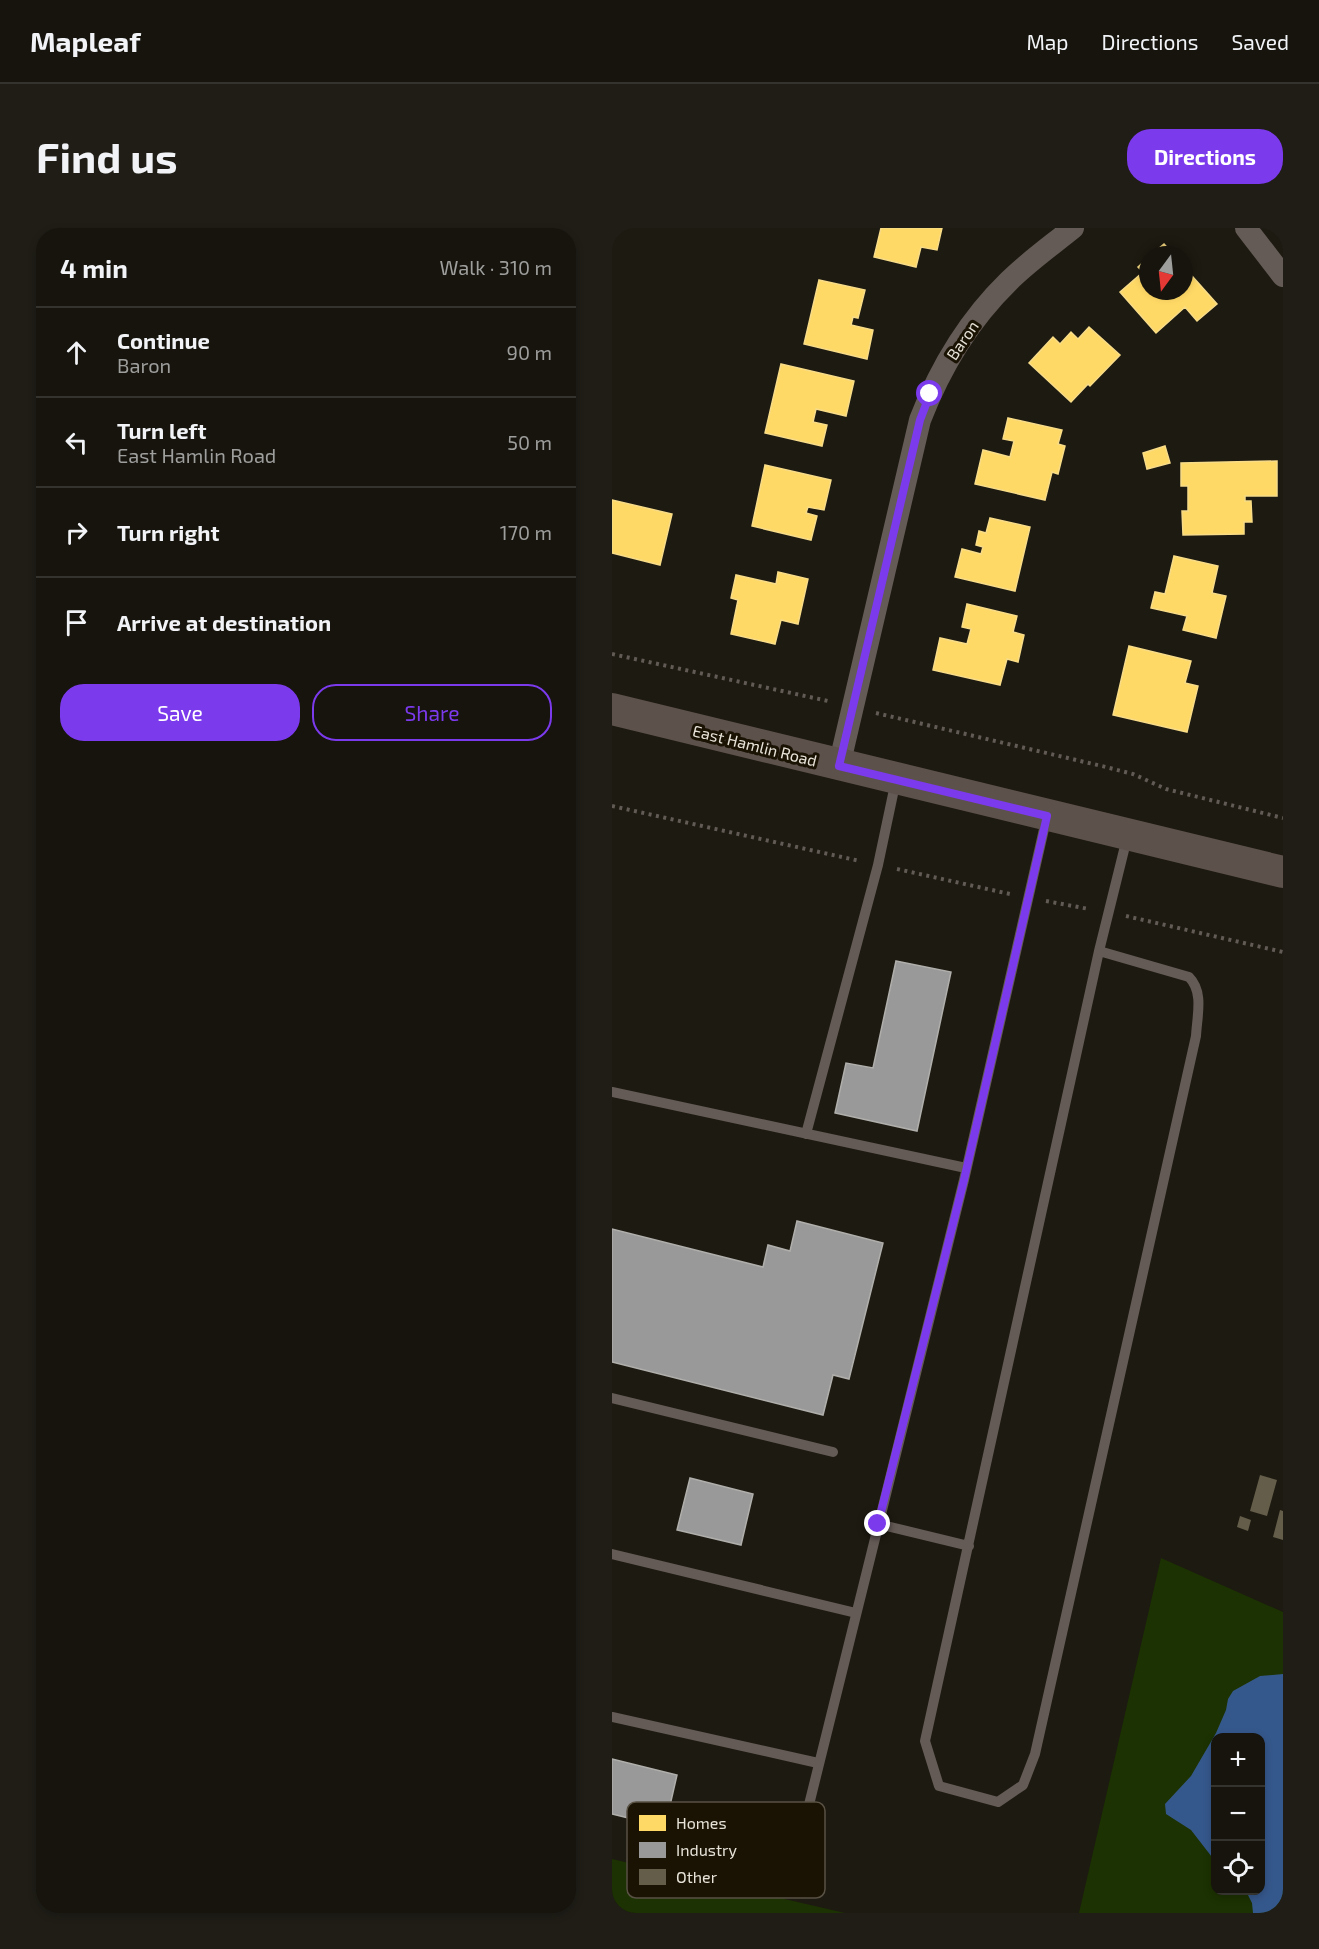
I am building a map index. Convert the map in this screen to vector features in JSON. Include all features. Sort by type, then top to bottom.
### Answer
[{"type":"street","name":"Baron","points":[[839,766],[920,420],[930,394],[944,368],[986,306],[1010,280],[1073,228]]},
{"type":"street","points":[[1246,228],[1283,276]]},
{"type":"street","name":"East Hamlin Road","points":[[612,710],[1283,872]]},
{"type":"lane","points":[[806,1134],[878,865],[896,779]]},
{"type":"lane","points":[[809,1802],[966,1168],[1047,816]]},
{"type":"lane","points":[[1099,951],[1189,977],[1195,984],[1198,997],[1196,1036],[1035,1754],[1023,1785],[998,1802],[939,1786],[926,1741],[1099,951],[1128,835]]},
{"type":"lane","points":[[612,1092],[966,1168]]},
{"type":"lane","points":[[612,1398],[833,1452]]},
{"type":"lane","points":[[878,1524],[969,1546]]},
{"type":"lane","points":[[612,1554],[856,1613]]},
{"type":"lane","points":[[612,1717],[818,1763]]},
{"type":"path","points":[[612,654],[829,701]]},
{"type":"path","points":[[881,715],[1106,767],[1133,774],[1166,789],[1283,818]]},
{"type":"path","points":[[612,806],[862,862]]},
{"type":"path","points":[[894,868],[1007,893]]},
{"type":"path","points":[[1047,902],[1109,912],[1283,952]]},
{"type":"green space","points":[[1161,1558],[1283,1612],[1283,1913],[1079,1913]]},
{"type":"green space","points":[[612,1859],[627,1862],[627,1898],[780,1898],[845,1913],[612,1913]]},
{"type":"water","points":[[1283,1674],[1283,1913],[1253,1913],[1248,1895],[1265,1895],[1265,1733],[1216,1733],[1233,1691],[1260,1676]]},
{"type":"water","points":[[1211,1742],[1211,1856],[1191,1830],[1166,1814],[1165,1804],[1191,1776]]},
{"type":"building: Homes","points":[[881,228],[942,228],[937,250],[921,247],[916,267],[874,257]]},
{"type":"building: Homes","points":[[1139,275],[1139,300],[1193,300],[1193,277],[1217,304],[1197,321],[1185,307],[1156,333],[1120,292]]},
{"type":"building: Homes","points":[[819,280],[865,290],[858,318],[853,317],[851,325],[873,330],[867,359],[804,344]]},
{"type":"building: Homes","points":[[1089,327],[1120,355],[1071,402],[1029,363],[1053,337],[1060,344],[1071,332],[1078,339]]},
{"type":"building: Homes","points":[[781,364],[854,381],[846,416],[816,409],[813,422],[827,425],[822,446],[765,433]]},
{"type":"building: Homes","points":[[1008,418],[1062,430],[1058,444],[1065,446],[1058,474],[1052,472],[1045,500],[975,484],[983,450],[1010,457],[1014,441],[1003,439]]},
{"type":"building: Homes","points":[[1165,446],[1170,463],[1147,469],[1143,453]]},
{"type":"building: Homes","points":[[1277,461],[1277,496],[1245,496],[1245,501],[1251,501],[1252,522],[1244,522],[1244,534],[1183,535],[1182,511],[1188,511],[1188,486],[1181,486],[1181,463]]},
{"type":"building: Homes","points":[[765,465],[831,480],[824,510],[808,507],[806,513],[817,516],[811,540],[752,526]]},
{"type":"building: Homes","points":[[612,500],[672,514],[660,565],[612,553]]},
{"type":"building: Homes","points":[[990,518],[1030,527],[1015,591],[955,577],[962,549],[981,554],[983,547],[976,545],[979,531],[986,533]]},
{"type":"building: Homes","points":[[1174,556],[1218,566],[1212,593],[1226,596],[1216,638],[1183,630],[1187,616],[1151,608],[1155,592],[1165,594]]},
{"type":"building: Homes","points":[[778,572],[808,579],[798,624],[781,620],[775,644],[731,634],[738,600],[731,598],[736,575],[776,584]]},
{"type":"building: Homes","points":[[967,604],[1017,616],[1013,632],[1024,635],[1018,662],[1007,659],[1000,685],[933,670],[940,638],[967,644],[971,629],[962,627]]},
{"type":"building: Homes","points":[[1129,646],[1191,661],[1185,683],[1198,686],[1187,732],[1113,715]]},
{"type":"building: Industry","points":[[896,961],[951,972],[917,1131],[835,1113],[846,1063],[873,1068]]},
{"type":"building: Industry","points":[[797,1221],[883,1243],[849,1379],[833,1375],[823,1415],[612,1362],[612,1229],[763,1267],[768,1245],[790,1251]]},
{"type":"building: Industry","points":[[690,1478],[753,1494],[741,1545],[677,1530]]},
{"type":"building: Industry","points":[[612,1759],[677,1775],[671,1802],[627,1802],[627,1818],[612,1814]]},
{"type":"building: Other","points":[[1260,1475],[1277,1480],[1267,1516],[1250,1511]]},
{"type":"building: Other","points":[[1280,1510],[1283,1511],[1283,1540],[1273,1537]]},
{"type":"building: Other","points":[[1240,1516],[1251,1520],[1248,1531],[1237,1527]]},
{"type":"route","points":[[878,1524],[964,1180],[1047,816],[839,766],[920,420],[930,394]]}]
